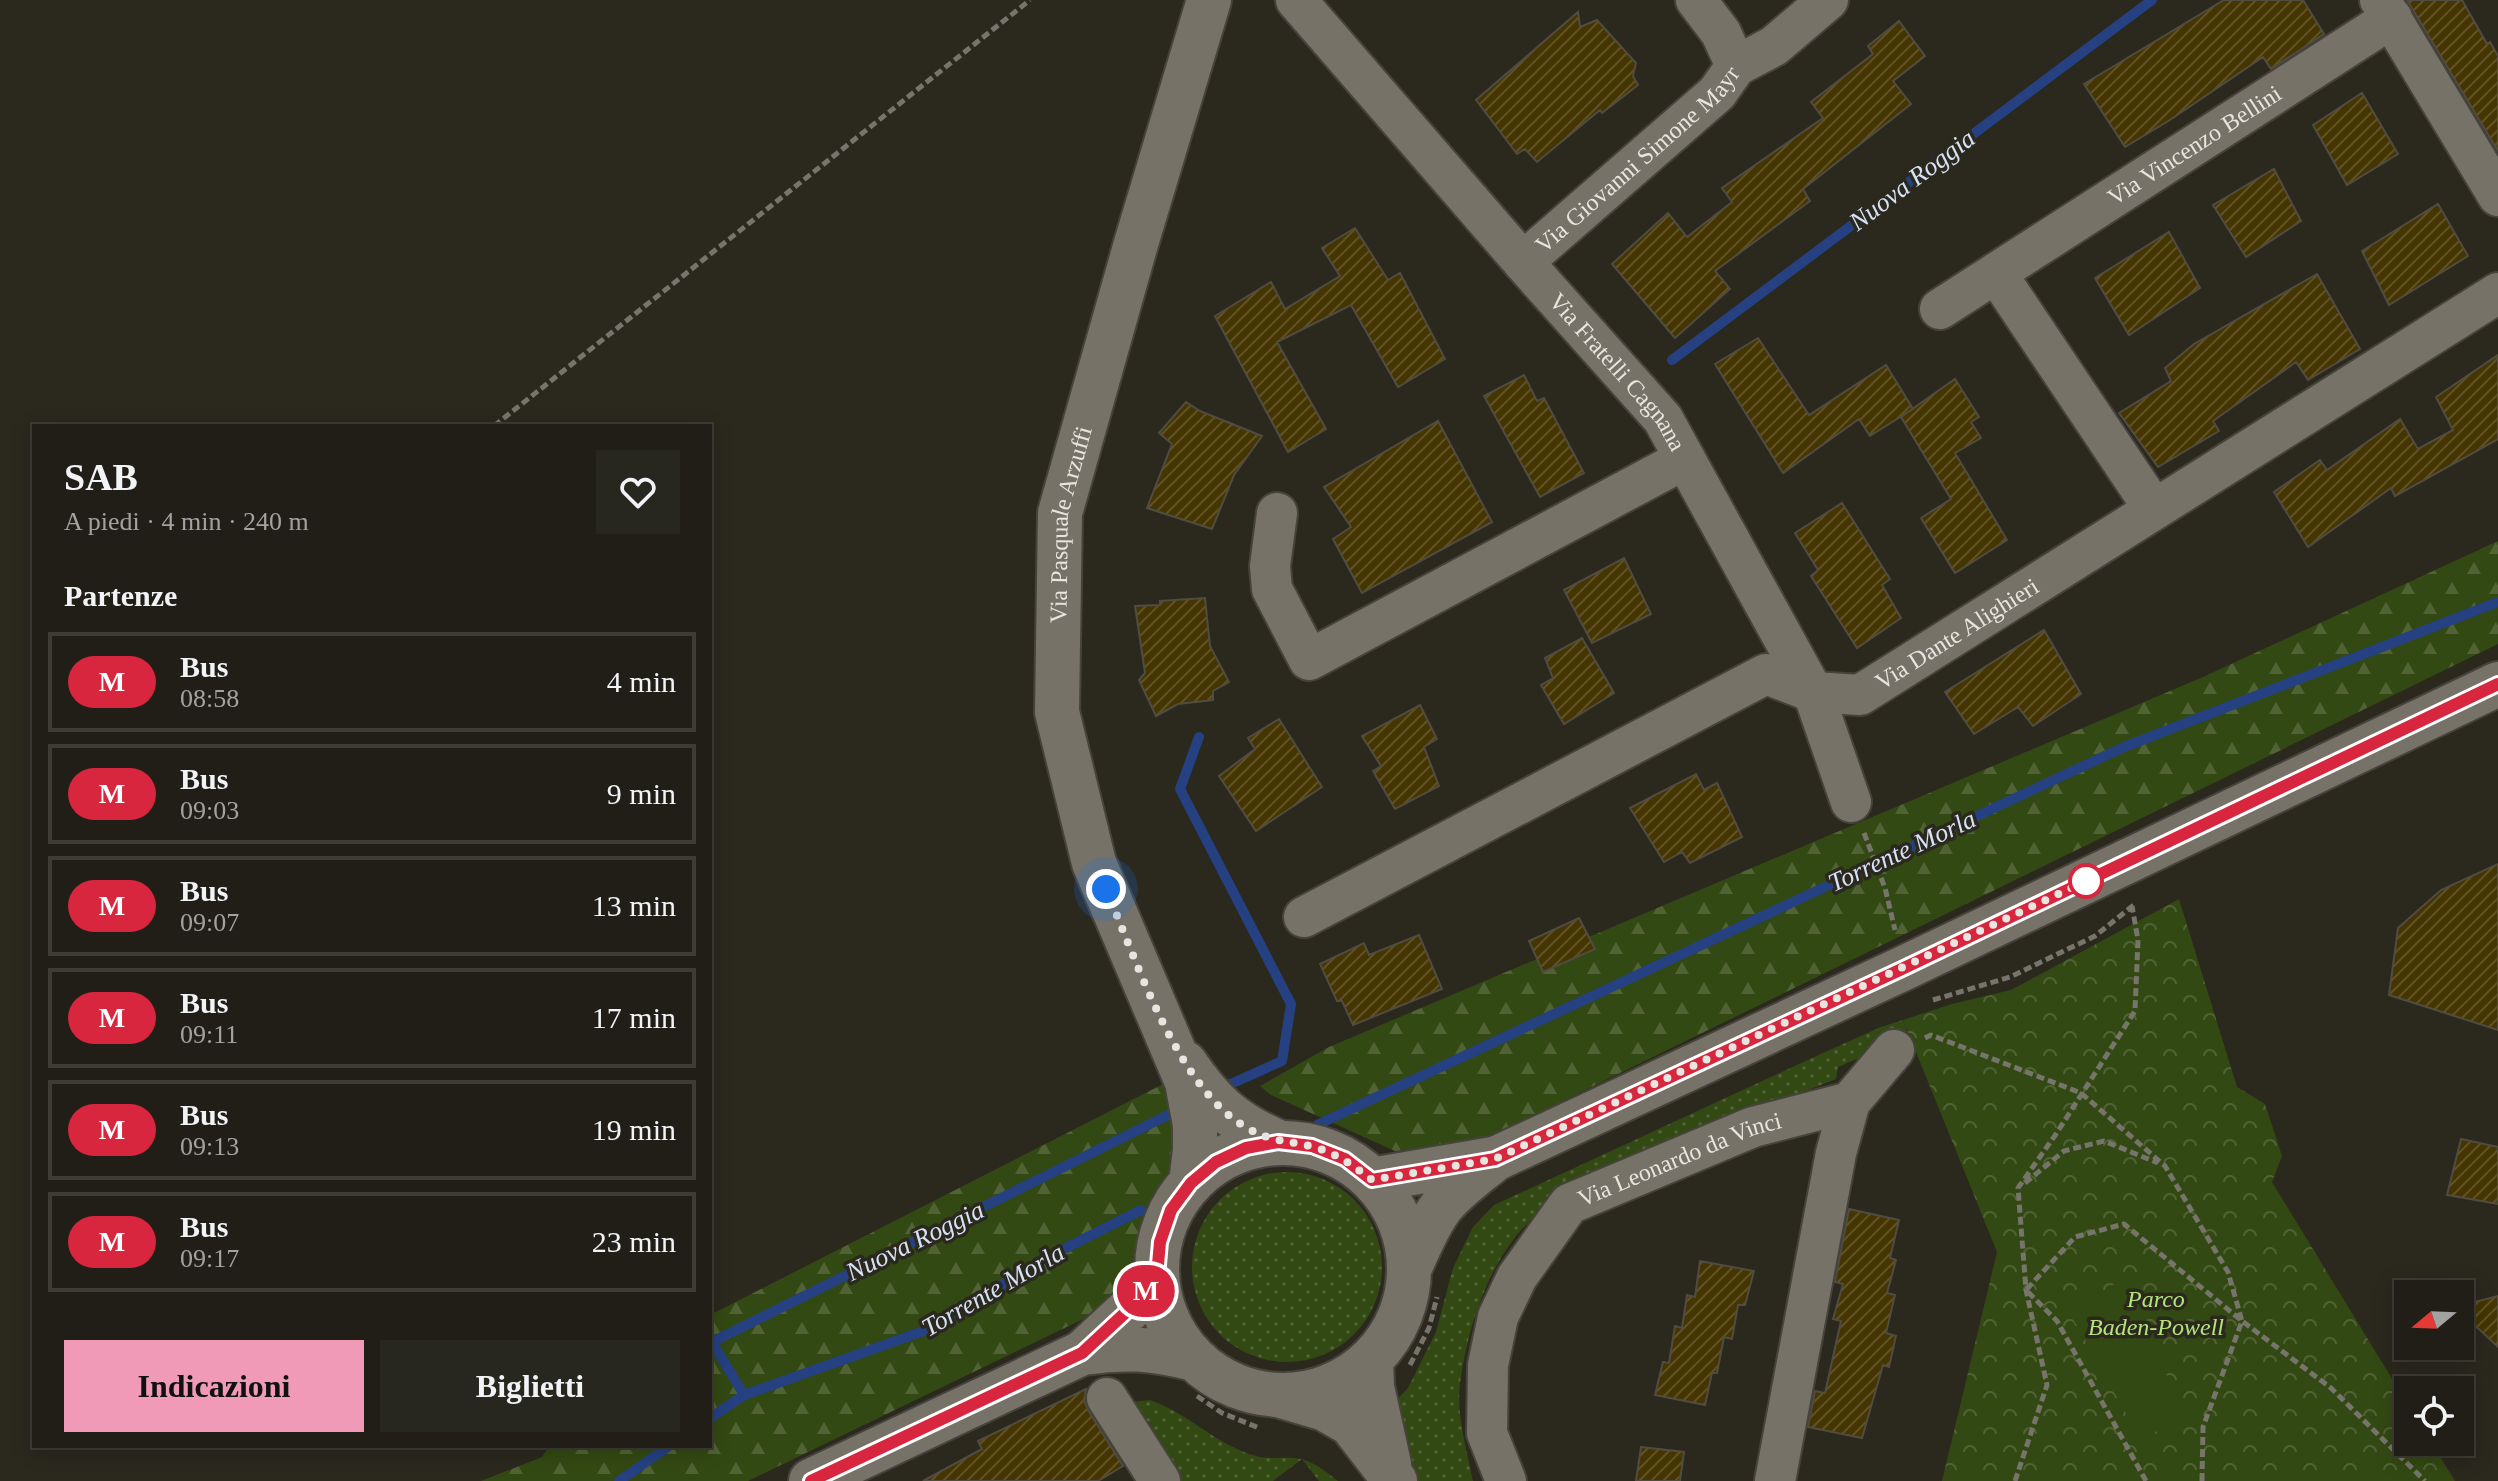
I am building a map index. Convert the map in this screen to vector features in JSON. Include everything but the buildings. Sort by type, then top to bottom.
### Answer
[{"type":"main road","name":"Via Pasquale Arzuffi","points":[[1191,1183],[1195,1125],[1187,1082],[1094,863],[1057,712],[1060,513],[1209,0]]},
{"type":"main road","points":[[1409,1269],[1442,1206],[1466,1181],[1495,1159],[1904,968],[2498,684]]},
{"type":"main road","name":"Via Pasquale Arzuffi","points":[[1175,1048],[1203,1090],[1220,1108],[1249,1129],[1278,1142]]},
{"type":"main road","points":[[1281,1396],[1314,1392],[1345,1380],[1371,1360],[1392,1333],[1405,1302],[1409,1269],[1405,1236],[1397,1216],[1372,1180],[1334,1154],[1312,1146],[1278,1142],[1246,1148],[1216,1162],[1191,1183],[1171,1210],[1160,1242],[1157,1276],[1162,1307],[1175,1335],[1194,1359],[1219,1378],[1249,1391],[1281,1396],[1325,1409],[1351,1424],[1393,1478]]},
{"type":"main road","points":[[1372,1180],[1495,1159]]},
{"type":"main road","points":[[1082,1353],[1138,1301],[1157,1276]]},
{"type":"main road","points":[[811,1481],[1082,1353],[1125,1347],[1194,1359]]},
{"type":"main road","points":[[1371,1360],[1372,1387],[1393,1478]]},
{"type":"street","name":"Via Fratelli Cagnana","points":[[1296,0],[1663,419],[1813,692],[1857,816]]},
{"type":"street","points":[[1696,0],[1721,33],[1736,66]]},
{"type":"street","name":"Via Giovanni Simone Mayr","points":[[1523,262],[1717,93],[1736,66],[1774,46],[1828,0]]},
{"type":"street","points":[[2386,9],[2498,196]]},
{"type":"street","name":"Via Vincenzo Bellini","points":[[1940,309],[2386,9]]},
{"type":"street","points":[[1996,273],[2154,509]]},
{"type":"street","name":"Via Dante Alighieri","points":[[1304,917],[1766,674],[1813,692],[1860,695],[2498,293]]},
{"type":"street","points":[[1277,513],[1270,566],[1272,589],[1309,660],[1685,459]]},
{"type":"street","points":[[1775,1481],[1836,1153],[1850,1102],[1894,1050]]},
{"type":"street","name":"Via Leonardo da Vinci","points":[[1506,1481],[1487,1433],[1488,1365],[1498,1317],[1517,1277],[1569,1204],[1753,1127],[1850,1102]]},
{"type":"street","points":[[1107,1398],[1160,1481]]},
{"type":"path","points":[[497,424],[1030,0]]},
{"type":"path","points":[[1857,816],[1885,888],[1896,935]]},
{"type":"path","points":[[2015,1481],[2047,1385],[2026,1290],[2018,1188],[2135,1011],[2138,940],[2132,905]]},
{"type":"path","points":[[1894,1050],[1931,1035],[2081,1093],[2165,1166],[2228,1272],[2242,1321],[2203,1427],[2202,1481]]},
{"type":"path","points":[[2018,1188],[2064,1151],[2104,1141],[2165,1166]]},
{"type":"path","points":[[2026,1290],[2075,1237],[2124,1224],[2242,1321],[2331,1388],[2425,1481]]},
{"type":"path","points":[[2026,1290],[2057,1321],[2146,1481]]},
{"type":"green space","points":[[2498,541],[2498,644],[1473,1145],[1395,1151],[1271,1095],[1260,1086],[1329,1047],[2203,677]]},
{"type":"green space","name":"Parco Baden-Powell","points":[[2179,899],[2237,1087],[2265,1104],[2282,1156],[2272,1182],[2394,1382],[2394,1456],[2440,1456],[2455,1481],[1942,1481],[1997,1252],[1903,1020],[2011,990]]},
{"type":"green space","points":[[1903,1020],[1909,1037],[1838,1067],[1836,1079],[1663,1150],[1573,1193],[1532,1219],[1510,1244],[1489,1281],[1468,1343],[1460,1384],[1460,1408],[1473,1481],[1409,1481],[1393,1404],[1408,1388],[1436,1332],[1453,1268],[1473,1227],[1494,1205],[1823,1053]]},
{"type":"green space","points":[[1171,1080],[1194,1132],[1149,1245],[1104,1309],[748,1481],[481,1481],[542,1457],[549,1448],[712,1448],[712,1314]]},
{"type":"green space","points":[[1287,1172],[1323,1179],[1354,1200],[1375,1231],[1382,1267],[1375,1303],[1354,1334],[1323,1355],[1287,1362],[1251,1355],[1220,1334],[1199,1303],[1192,1267],[1199,1231],[1220,1200],[1251,1179]]},
{"type":"green space","points":[[2115,1284],[2188,1413],[2141,1440],[2068,1310]]},
{"type":"green space","points":[[1150,1400],[1242,1451],[1261,1457],[1302,1459],[1273,1481],[1181,1481],[1124,1403]]},
{"type":"green space","points":[[1302,1460],[1315,1465],[1338,1481],[1319,1481]]},
{"type":"waterway","name":"Nuova Roggia","points":[[1672,360],[2152,0]]},
{"type":"waterway","name":"Torrente Morla","points":[[1317,1125],[2124,747],[2498,602]]},
{"type":"waterway","name":"Nuova Roggia","points":[[1199,737],[1180,789],[1291,1004],[1282,1061],[1224,1087]]},
{"type":"waterway","name":"Nuova Roggia","points":[[744,1395],[712,1342],[1174,1112]]},
{"type":"waterway","name":"Torrente Morla","points":[[712,1417],[744,1395],[932,1328],[1036,1263],[1141,1210]]},
{"type":"waterway","name":"Torrente Morla","points":[[619,1481],[666,1448]]},
{"type":"bus line","name":"M","points":[[811,1481],[1082,1353],[1138,1301],[1157,1276],[1160,1242],[1171,1210],[1191,1183],[1216,1162],[1246,1148],[1278,1142],[1312,1146],[1345,1159],[1372,1180],[1495,1159],[1904,968],[2498,684]]},
{"type":"route","points":[[1106,889],[1175,1048],[1203,1090],[1234,1120],[1249,1129],[1278,1142],[1312,1146],[1345,1159],[1372,1180],[1495,1159],[2086,881]]}]
